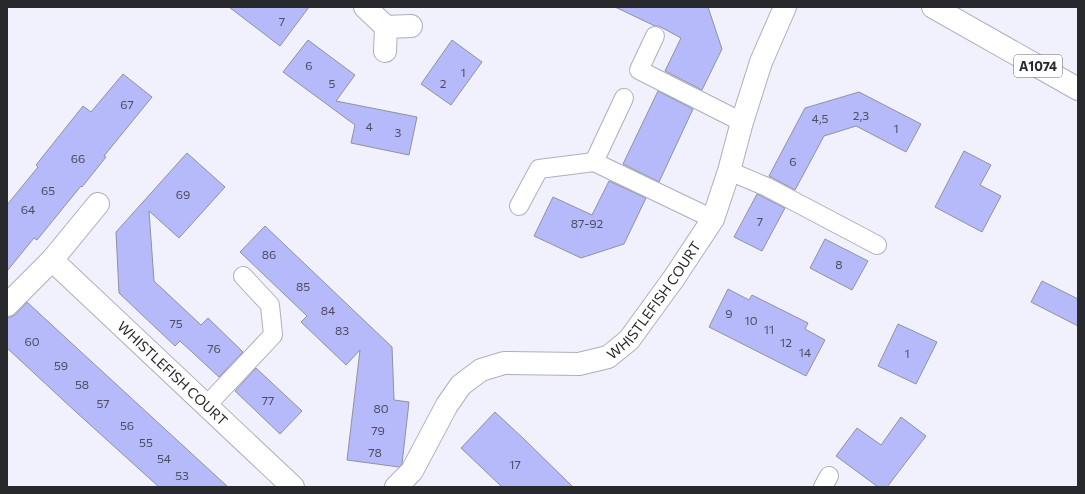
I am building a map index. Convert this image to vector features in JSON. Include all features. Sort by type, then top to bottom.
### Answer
[{"type":"main road","points":[[365,7],[386,27],[411,26]]},
{"type":"main road","name":"WHISTLEFISH COURT","points":[[396,487],[412,471],[447,405],[461,385],[481,370],[504,363],[579,364],[608,358],[629,340],[674,278],[713,219],[729,171],[742,122],[761,62],[786,7]]},
{"type":"main road","name":"A1074","points":[[933,7],[1078,89]]},
{"type":"main road","points":[[385,51],[386,27]]},
{"type":"main road","points":[[7,305],[52,260],[98,204]]},
{"type":"main road","name":"WHISTLEFISH COURT","points":[[52,260],[294,487]]},
{"type":"lane","points":[[655,36],[639,70],[742,122]]},
{"type":"lane","points":[[594,162],[624,98]]},
{"type":"lane","points":[[519,206],[539,169],[594,162],[713,219]]},
{"type":"lane","points":[[729,171],[767,187],[878,245]]},
{"type":"lane","points":[[207,405],[273,335],[270,305],[243,276]]},
{"type":"building","points":[[229,7],[309,7],[280,46]]},
{"type":"building","points":[[615,7],[708,7],[722,49],[702,90],[665,71],[681,38],[659,26],[655,26]]},
{"type":"building","points":[[308,40],[355,75],[336,101],[417,117],[409,155],[351,143],[355,125],[283,72]]},
{"type":"building","points":[[452,40],[482,62],[451,105],[421,84]]},
{"type":"building","points":[[123,74],[152,97],[104,156],[106,157],[82,187],[81,186],[37,240],[34,238],[7,271],[7,205],[38,167],[36,165],[83,106],[91,112]]},
{"type":"building","points":[[658,91],[693,109],[659,182],[623,164]]},
{"type":"building","points":[[859,92],[921,124],[906,152],[856,126],[824,136],[795,190],[769,176],[805,108]]},
{"type":"building","points":[[964,151],[991,165],[980,185],[1001,196],[982,232],[935,207]]},
{"type":"building","points":[[187,153],[225,187],[179,238],[149,211],[154,281],[201,325],[208,318],[243,352],[219,377],[180,341],[175,346],[119,293],[116,232]]},
{"type":"building","points":[[609,181],[646,198],[624,244],[581,258],[534,236],[553,197],[592,215]]},
{"type":"building","points":[[757,194],[785,208],[762,251],[734,237]]},
{"type":"building","points":[[265,226],[392,347],[394,400],[409,402],[402,464],[399,467],[347,460],[360,350],[346,365],[301,322],[307,316],[240,252]]},
{"type":"building","points":[[825,239],[868,261],[852,290],[810,268]]},
{"type":"building","points":[[1042,281],[1078,299],[1078,326],[1031,302]]},
{"type":"building","points":[[728,289],[749,300],[752,295],[808,323],[805,329],[825,340],[806,376],[709,327]]},
{"type":"building","points":[[27,302],[228,487],[159,487],[76,412],[7,348],[7,317],[11,317],[16,314]]},
{"type":"building","points":[[898,324],[937,342],[916,384],[878,366]]},
{"type":"building","points":[[256,368],[302,411],[280,434],[235,391]]},
{"type":"building","points":[[495,412],[573,487],[502,487],[461,448]]},
{"type":"building","points":[[901,417],[926,436],[887,487],[878,487],[836,456],[857,428],[881,445]]}]
